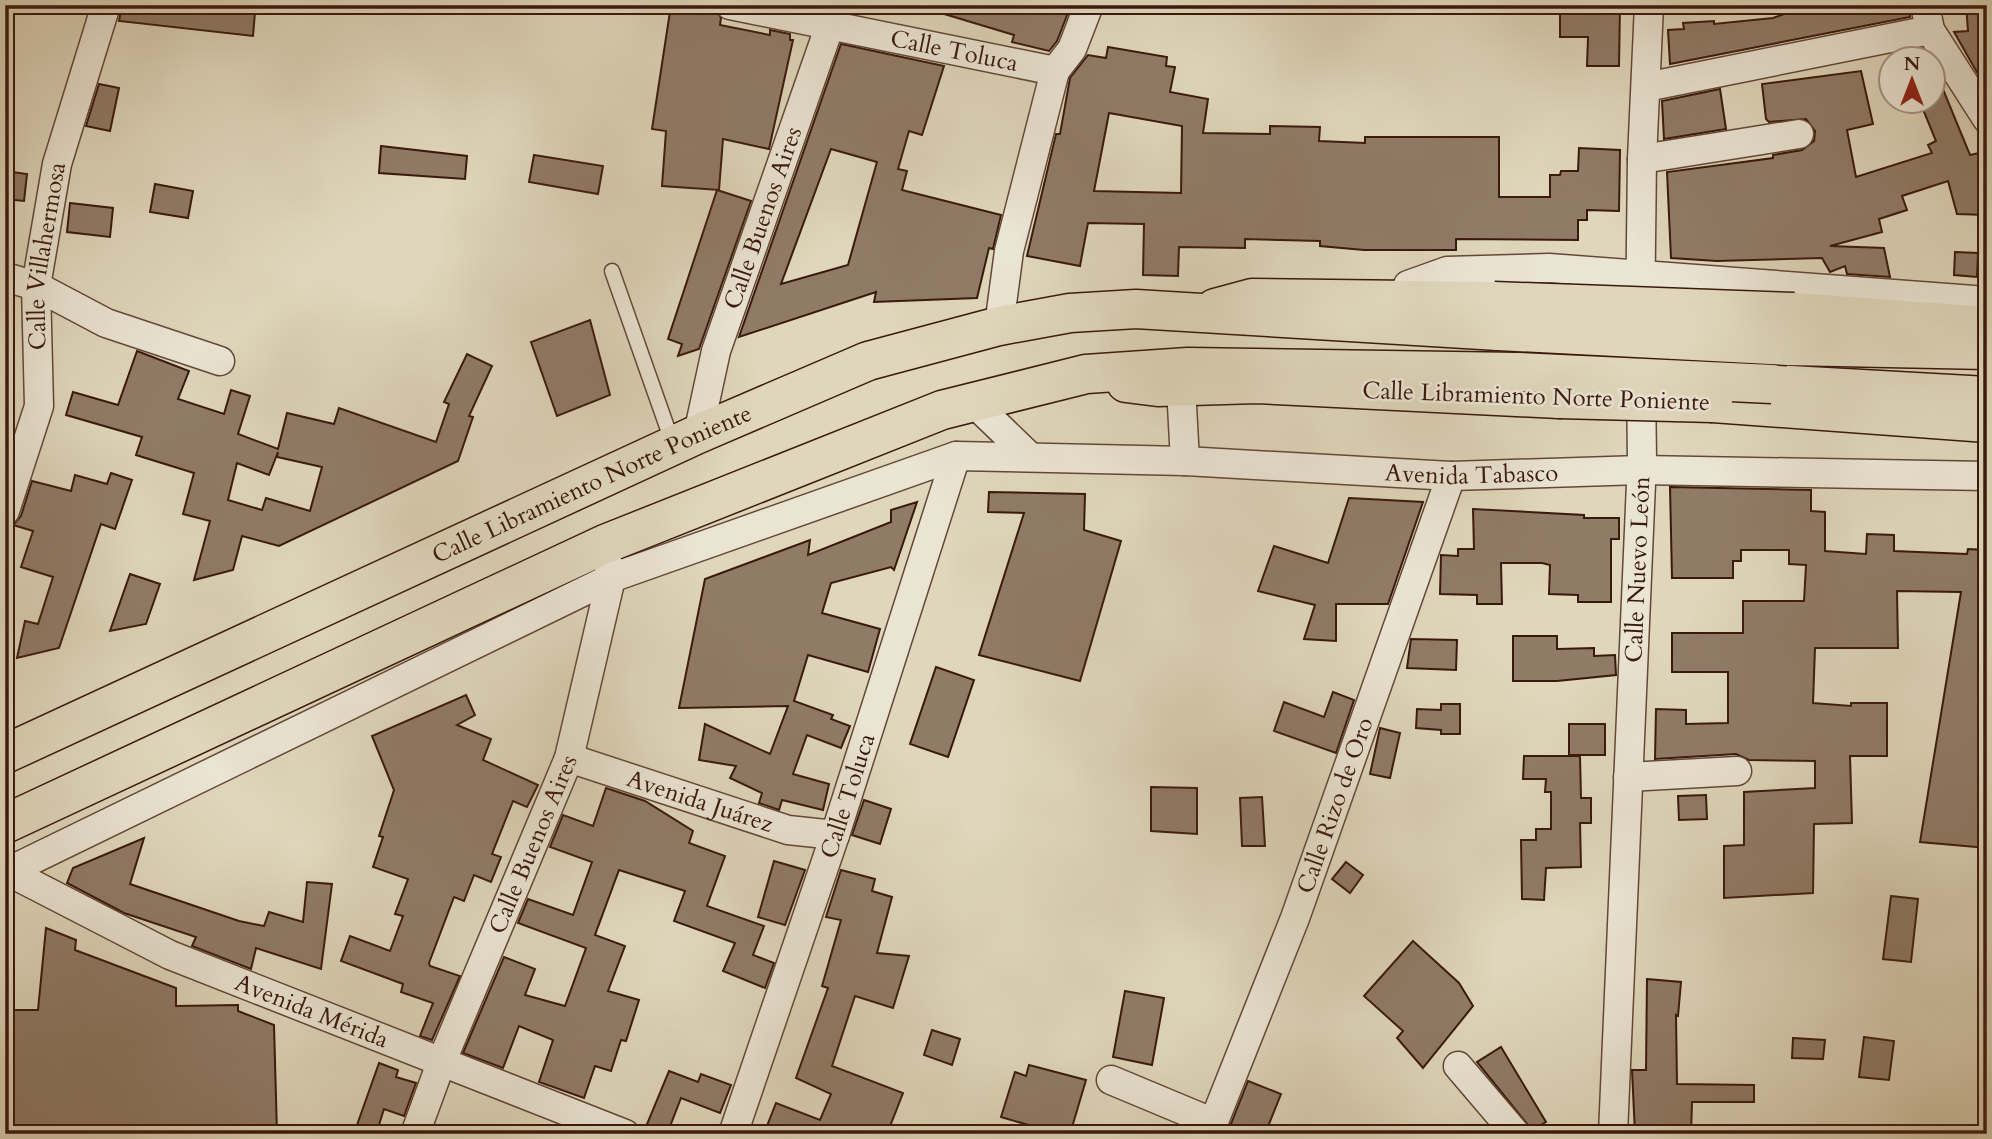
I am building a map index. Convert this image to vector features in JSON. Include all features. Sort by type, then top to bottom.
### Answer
[{"type":"main road","name":"Calle Libramiento Norte Poniente","points":[[1205,311],[1252,298],[1403,301],[1496,316]]},
{"type":"main road","name":"Calle Libramiento Norte Poniente","points":[[5,754],[686,440],[867,361],[999,326],[1097,311],[1136,309],[1496,316],[1791,329],[1987,326]]},
{"type":"main road","name":"Calle Libramiento Norte Poniente","points":[[1791,329],[1987,350]]},
{"type":"main road","name":"Calle Libramiento Norte Poniente","points":[[5,824],[608,561],[942,410],[1086,374],[1188,367],[1518,372],[1987,396]]},
{"type":"main road","name":"Calle Libramiento Norte Poniente","points":[[1086,374],[1137,385],[1181,387],[1257,384],[1559,399],[1713,403],[1987,423]]},
{"type":"street","name":"Calle Villahermosa","points":[[5,511],[39,406],[36,286],[57,164],[106,5]]},
{"type":"street","points":[[999,326],[1009,251],[1055,71],[1072,49],[1089,5]]},
{"type":"street","name":"Calle Nuevo León","points":[[1613,1134],[1641,470],[1640,274],[1648,5]]},
{"type":"street","name":"Calle Toluca","points":[[730,6],[834,16],[1055,71]]},
{"type":"street","name":"Calle Buenos Aires","points":[[686,440],[834,16]]},
{"type":"street","points":[[1646,87],[1927,18],[1987,119]]},
{"type":"street","points":[[1642,159],[1799,134]]},
{"type":"street","points":[[1403,301],[1408,285],[1447,271],[1549,268],[1987,301]]},
{"type":"street","points":[[5,277],[36,286],[106,323],[220,361]]},
{"type":"street","points":[[1181,387],[1185,461]]},
{"type":"street","points":[[973,402],[1028,455]]},
{"type":"street","name":"Avenida Tabasco","points":[[6,872],[608,561],[956,456],[1028,455],[1185,461],[1451,476],[1641,470],[1987,476]]},
{"type":"street","name":"Calle Toluca","points":[[733,1134],[835,835],[956,456]]},
{"type":"street","name":"Calle Rizo de Oro","points":[[1212,1128],[1295,918],[1451,476]]},
{"type":"street","name":"Calle Buenos Aires","points":[[415,1134],[441,1063],[569,758],[608,561]]},
{"type":"street","name":"Avenida Juárez","points":[[569,758],[788,830],[835,835]]},
{"type":"street","points":[[1628,776],[1737,771]]},
{"type":"street","name":"Avenida Mérida","points":[[6,872],[170,955],[625,1134]]},
{"type":"street","points":[[1458,1066],[1516,1134]]},
{"type":"street","points":[[1111,1080],[1212,1128]]},
{"type":"lane","points":[[612,271],[686,440]]},
{"type":"building","points":[[122,5],[196,5],[255,12],[253,36],[119,21]]},
{"type":"building","points":[[671,5],[714,5],[721,18],[720,25],[770,35],[770,30],[790,34],[790,40],[793,40],[769,149],[723,139],[719,190],[662,186],[666,131],[652,129]]},
{"type":"building","points":[[932,5],[1071,5],[1057,41],[1049,51],[1012,42],[1014,35],[931,10]]},
{"type":"building","points":[[1620,5],[1619,66],[1587,66],[1588,37],[1560,37],[1560,6]]},
{"type":"building","points":[[1783,5],[1909,5],[1910,17],[1670,64],[1668,30],[1684,29],[1683,23],[1714,21],[1714,24],[1773,18],[1784,14]]},
{"type":"building","points":[[1966,5],[1987,5],[1987,82],[1982,81],[1954,32],[1968,31]]},
{"type":"building","points":[[841,44],[944,66],[922,135],[909,131],[898,169],[907,171],[902,190],[1001,215],[993,249],[989,248],[977,298],[874,302],[876,292],[739,337]],"holes":[[[831,149],[877,162],[848,265],[781,284]]]},
{"type":"building","points":[[1108,47],[1167,57],[1166,66],[1175,67],[1170,92],[1208,99],[1203,133],[1270,134],[1270,126],[1320,127],[1319,141],[1365,143],[1365,137],[1499,137],[1499,197],[1550,197],[1550,175],[1560,175],[1561,171],[1578,171],[1579,148],[1620,150],[1619,211],[1587,210],[1587,220],[1578,220],[1578,240],[1456,239],[1456,250],[1364,250],[1320,246],[1320,241],[1245,239],[1245,248],[1179,247],[1178,276],[1143,275],[1144,224],[1088,223],[1080,266],[1027,256],[1056,134],[1060,134],[1070,78],[1088,55],[1106,58]],"holes":[[[1109,113],[1182,126],[1181,193],[1094,191]]]},
{"type":"building","points":[[1861,71],[1873,124],[1847,130],[1856,177],[1932,153],[1928,145],[1936,141],[1926,116],[1946,116],[1946,97],[1970,155],[1979,153],[1987,170],[1987,215],[1957,214],[1948,181],[1902,196],[1907,210],[1879,219],[1882,232],[1830,246],[1884,248],[1890,277],[1847,274],[1845,266],[1830,272],[1822,258],[1717,261],[1671,258],[1667,172],[1773,158],[1773,155],[1802,150],[1814,141],[1815,131],[1806,119],[1769,122],[1766,119],[1762,84]]},
{"type":"building","points":[[99,84],[119,88],[110,131],[86,126]]},
{"type":"building","points":[[1720,89],[1726,129],[1664,139],[1662,101]]},
{"type":"building","points":[[381,146],[467,156],[465,179],[379,173]]},
{"type":"building","points":[[534,155],[603,166],[598,194],[529,182]]},
{"type":"building","points":[[5,171],[27,174],[24,201],[5,199]]},
{"type":"building","points":[[155,184],[193,191],[188,218],[150,212]]},
{"type":"building","points":[[717,190],[751,201],[699,349],[678,356],[682,344],[668,339]]},
{"type":"building","points":[[70,203],[113,208],[110,237],[67,232]]},
{"type":"building","points":[[1955,252],[1978,253],[1977,277],[1954,275]]},
{"type":"building","points":[[590,320],[610,395],[557,416],[531,342]]},
{"type":"building","points":[[137,351],[189,371],[178,399],[224,414],[231,390],[250,396],[238,434],[278,449],[287,413],[334,424],[339,408],[436,442],[449,404],[444,402],[467,354],[492,366],[469,416],[473,417],[458,461],[279,546],[242,536],[233,570],[194,580],[210,521],[183,514],[194,473],[136,455],[142,437],[66,415],[73,392],[118,405]],"holes":[[[278,452],[277,457],[322,467],[310,511],[266,498],[262,510],[228,500],[237,463],[269,475]]]},
{"type":"building","points":[[111,473],[132,480],[115,529],[101,524],[59,648],[17,658],[25,621],[38,624],[53,577],[21,567],[33,531],[13,525],[21,516],[32,481],[71,491],[75,475],[107,484]]},
{"type":"building","points":[[1670,487],[1811,490],[1811,511],[1825,512],[1825,551],[1866,554],[1867,534],[1894,535],[1894,551],[1967,554],[1968,549],[1987,550],[1987,848],[1920,842],[1961,592],[1897,591],[1898,648],[1815,648],[1813,703],[1851,706],[1851,703],[1887,703],[1887,756],[1850,756],[1852,823],[1814,824],[1813,893],[1724,898],[1724,846],[1744,845],[1744,792],[1815,788],[1815,761],[1749,760],[1736,754],[1655,759],[1656,709],[1686,710],[1686,724],[1728,723],[1728,672],[1672,672],[1672,633],[1743,633],[1743,601],[1804,601],[1806,565],[1789,564],[1789,550],[1741,550],[1741,561],[1733,561],[1733,578],[1672,578]]},
{"type":"building","points":[[989,492],[1085,494],[1084,530],[1121,541],[1080,681],[979,655],[1024,513],[988,512]]},
{"type":"building","points":[[1349,498],[1423,502],[1388,604],[1336,604],[1336,641],[1304,639],[1315,605],[1258,591],[1274,546],[1328,563]]},
{"type":"building","points":[[917,502],[894,570],[891,567],[831,583],[822,613],[880,629],[868,672],[808,655],[794,701],[833,715],[831,719],[850,726],[841,748],[807,735],[793,774],[829,784],[823,810],[782,800],[779,810],[759,803],[762,793],[730,778],[736,766],[699,760],[705,724],[770,754],[788,706],[679,708],[705,579],[810,540],[808,555],[891,522],[891,510]]},
{"type":"building","points":[[1473,509],[1584,515],[1584,518],[1619,518],[1619,539],[1611,539],[1611,602],[1578,602],[1578,595],[1549,594],[1550,565],[1542,563],[1501,563],[1502,604],[1477,604],[1477,595],[1440,594],[1441,555],[1458,556],[1458,549],[1474,549]]},
{"type":"building","points":[[130,574],[160,584],[146,624],[110,631]]},
{"type":"building","points":[[1513,636],[1557,636],[1557,649],[1594,648],[1594,656],[1615,655],[1616,675],[1557,681],[1513,681]]},
{"type":"building","points":[[1411,639],[1457,640],[1456,670],[1407,668]]},
{"type":"building","points":[[936,667],[974,680],[948,757],[910,744]]},
{"type":"building","points":[[1333,692],[1354,700],[1336,753],[1274,731],[1284,702],[1324,717]]},
{"type":"building","points":[[466,695],[475,715],[457,725],[491,739],[483,760],[538,785],[527,807],[513,801],[492,854],[501,857],[491,882],[474,875],[464,901],[454,897],[429,963],[430,966],[460,976],[432,1040],[420,1036],[433,1003],[401,992],[403,984],[341,961],[350,936],[390,951],[403,916],[395,914],[408,879],[373,867],[383,837],[379,836],[394,790],[372,736]]},
{"type":"building","points":[[1441,704],[1460,704],[1460,734],[1441,734],[1441,730],[1416,728],[1417,709],[1441,710]]},
{"type":"building","points":[[1569,724],[1605,724],[1605,755],[1569,755]]},
{"type":"building","points":[[1380,728],[1400,733],[1390,778],[1370,774]]},
{"type":"building","points":[[1524,756],[1580,756],[1581,798],[1591,798],[1591,823],[1580,823],[1581,867],[1546,868],[1544,900],[1522,899],[1521,840],[1536,840],[1536,829],[1551,829],[1551,792],[1545,792],[1546,779],[1523,779]]},
{"type":"building","points":[[1151,787],[1197,788],[1197,834],[1151,831]]},
{"type":"building","points":[[606,788],[645,801],[693,831],[689,843],[725,856],[707,906],[764,926],[753,955],[774,963],[765,988],[723,971],[735,943],[674,921],[685,891],[619,870],[595,935],[625,946],[608,991],[639,1000],[626,1041],[621,1040],[611,1071],[595,1066],[584,1098],[539,1082],[553,1040],[519,1026],[503,1068],[463,1053],[504,957],[535,969],[525,995],[565,1006],[586,948],[518,923],[528,899],[573,915],[592,862],[550,847],[563,815],[593,826]]},
{"type":"building","points":[[1706,795],[1707,819],[1679,820],[1678,796]]},
{"type":"building","points":[[1262,797],[1265,846],[1242,846],[1240,798]]},
{"type":"building","points":[[864,800],[891,809],[880,844],[852,835]]},
{"type":"building","points":[[144,838],[130,884],[239,921],[264,926],[269,912],[303,922],[307,882],[332,884],[321,969],[256,948],[251,969],[192,946],[196,937],[124,913],[67,883],[73,868]]},
{"type":"building","points":[[774,861],[805,870],[785,925],[758,917]]},
{"type":"building","points":[[1346,862],[1363,875],[1350,893],[1332,879]]},
{"type":"building","points":[[841,870],[875,879],[872,891],[892,897],[877,953],[909,956],[893,1008],[855,996],[832,1066],[903,1093],[887,1134],[787,1134],[767,1126],[776,1103],[820,1120],[831,1094],[796,1078],[828,988],[822,986],[841,920],[826,917]]},
{"type":"building","points":[[1891,896],[1918,899],[1911,962],[1883,959]]},
{"type":"building","points":[[46,928],[76,940],[75,950],[176,988],[176,1006],[238,1005],[238,1011],[274,1025],[277,1134],[5,1134],[5,1010],[38,1010]]},
{"type":"building","points":[[1413,941],[1459,983],[1473,1006],[1423,1068],[1397,1038],[1403,1031],[1364,996]]},
{"type":"building","points":[[1647,979],[1681,982],[1678,1016],[1676,1015],[1677,1084],[1754,1085],[1754,1102],[1692,1102],[1691,1134],[1635,1134],[1632,1070],[1646,1070]]},
{"type":"building","points":[[1125,991],[1164,998],[1152,1065],[1113,1057]]},
{"type":"building","points":[[932,1030],[960,1039],[952,1065],[924,1055]]},
{"type":"building","points":[[1864,1037],[1894,1041],[1889,1080],[1859,1077]]},
{"type":"building","points":[[1793,1038],[1825,1040],[1823,1059],[1792,1058]]},
{"type":"building","points":[[1501,1047],[1546,1122],[1532,1130],[1477,1062]]},
{"type":"building","points":[[379,1063],[398,1070],[396,1077],[416,1083],[404,1116],[384,1109],[377,1131],[357,1125]]},
{"type":"building","points":[[1029,1065],[1086,1080],[1070,1134],[1030,1134],[1032,1126],[1001,1117],[1015,1072],[1026,1076]]},
{"type":"building","points":[[669,1071],[698,1082],[701,1074],[731,1085],[720,1113],[681,1098],[667,1134],[645,1129]]},
{"type":"building","points":[[1248,1081],[1281,1094],[1265,1134],[1227,1134]]}]
